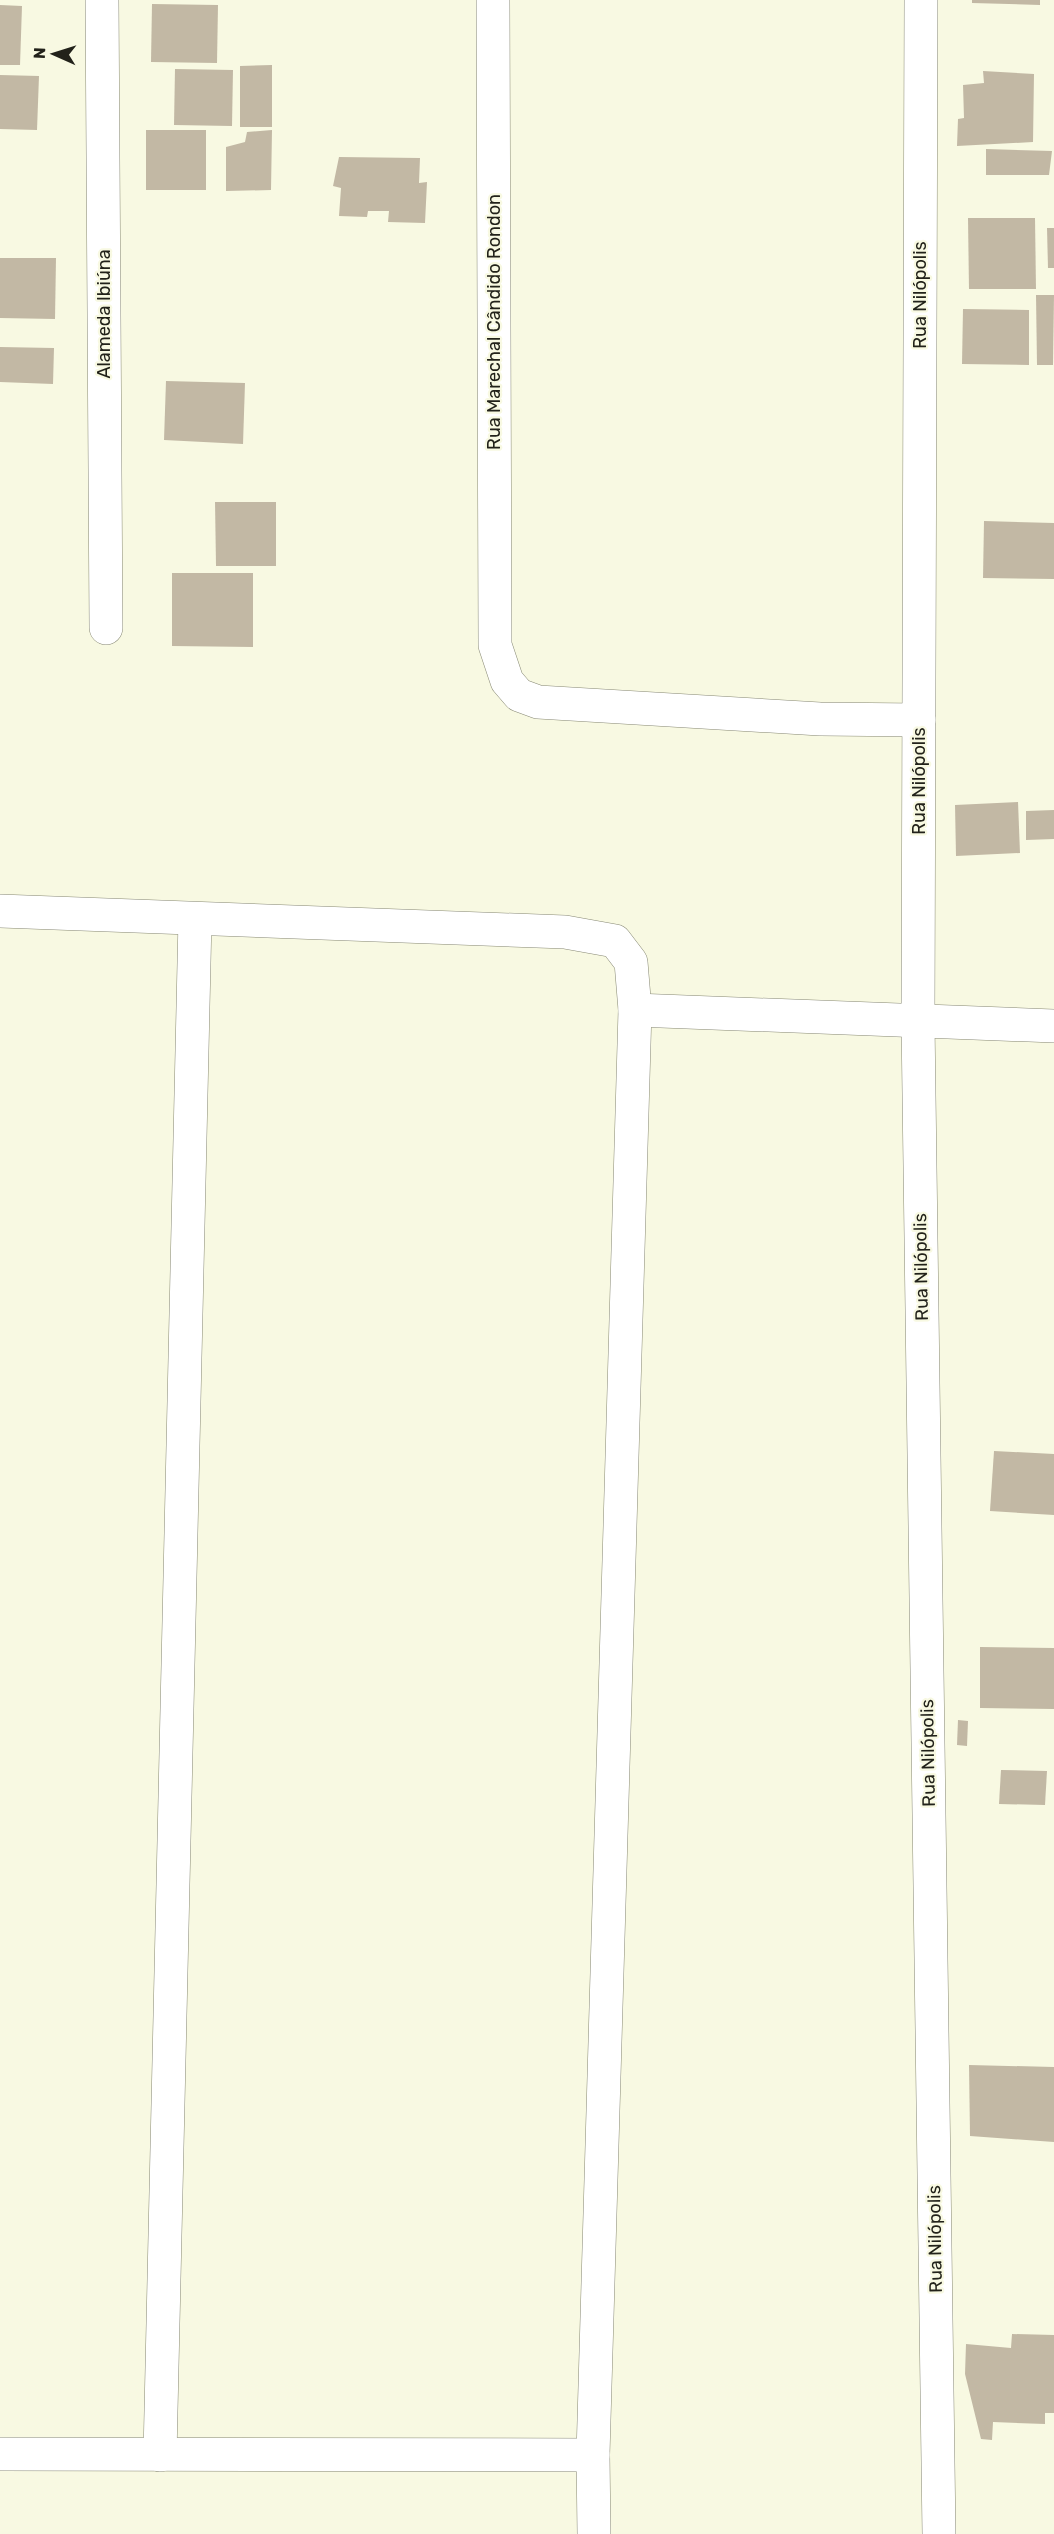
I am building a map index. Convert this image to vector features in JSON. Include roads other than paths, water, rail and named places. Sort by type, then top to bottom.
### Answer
[{"type":"street","name":"Alameda Ibiúna","points":[[102,0],[106,627]]},
{"type":"street","name":"Rua Marechal Cândido Rondon","points":[[493,0],[495,645],[507,681],[519,694],[538,702],[820,719],[919,720]]},
{"type":"street","name":"Rua Nilópolis","points":[[921,0],[918,1022],[939,2534]]},
{"type":"street","points":[[0,911],[565,932],[615,941],[631,962],[634,1010],[593,2455],[594,2534]]},
{"type":"street","points":[[160,2455],[195,919]]},
{"type":"street","points":[[634,1010],[1054,1026]]},
{"type":"street","points":[[0,2454],[593,2455]]}]
